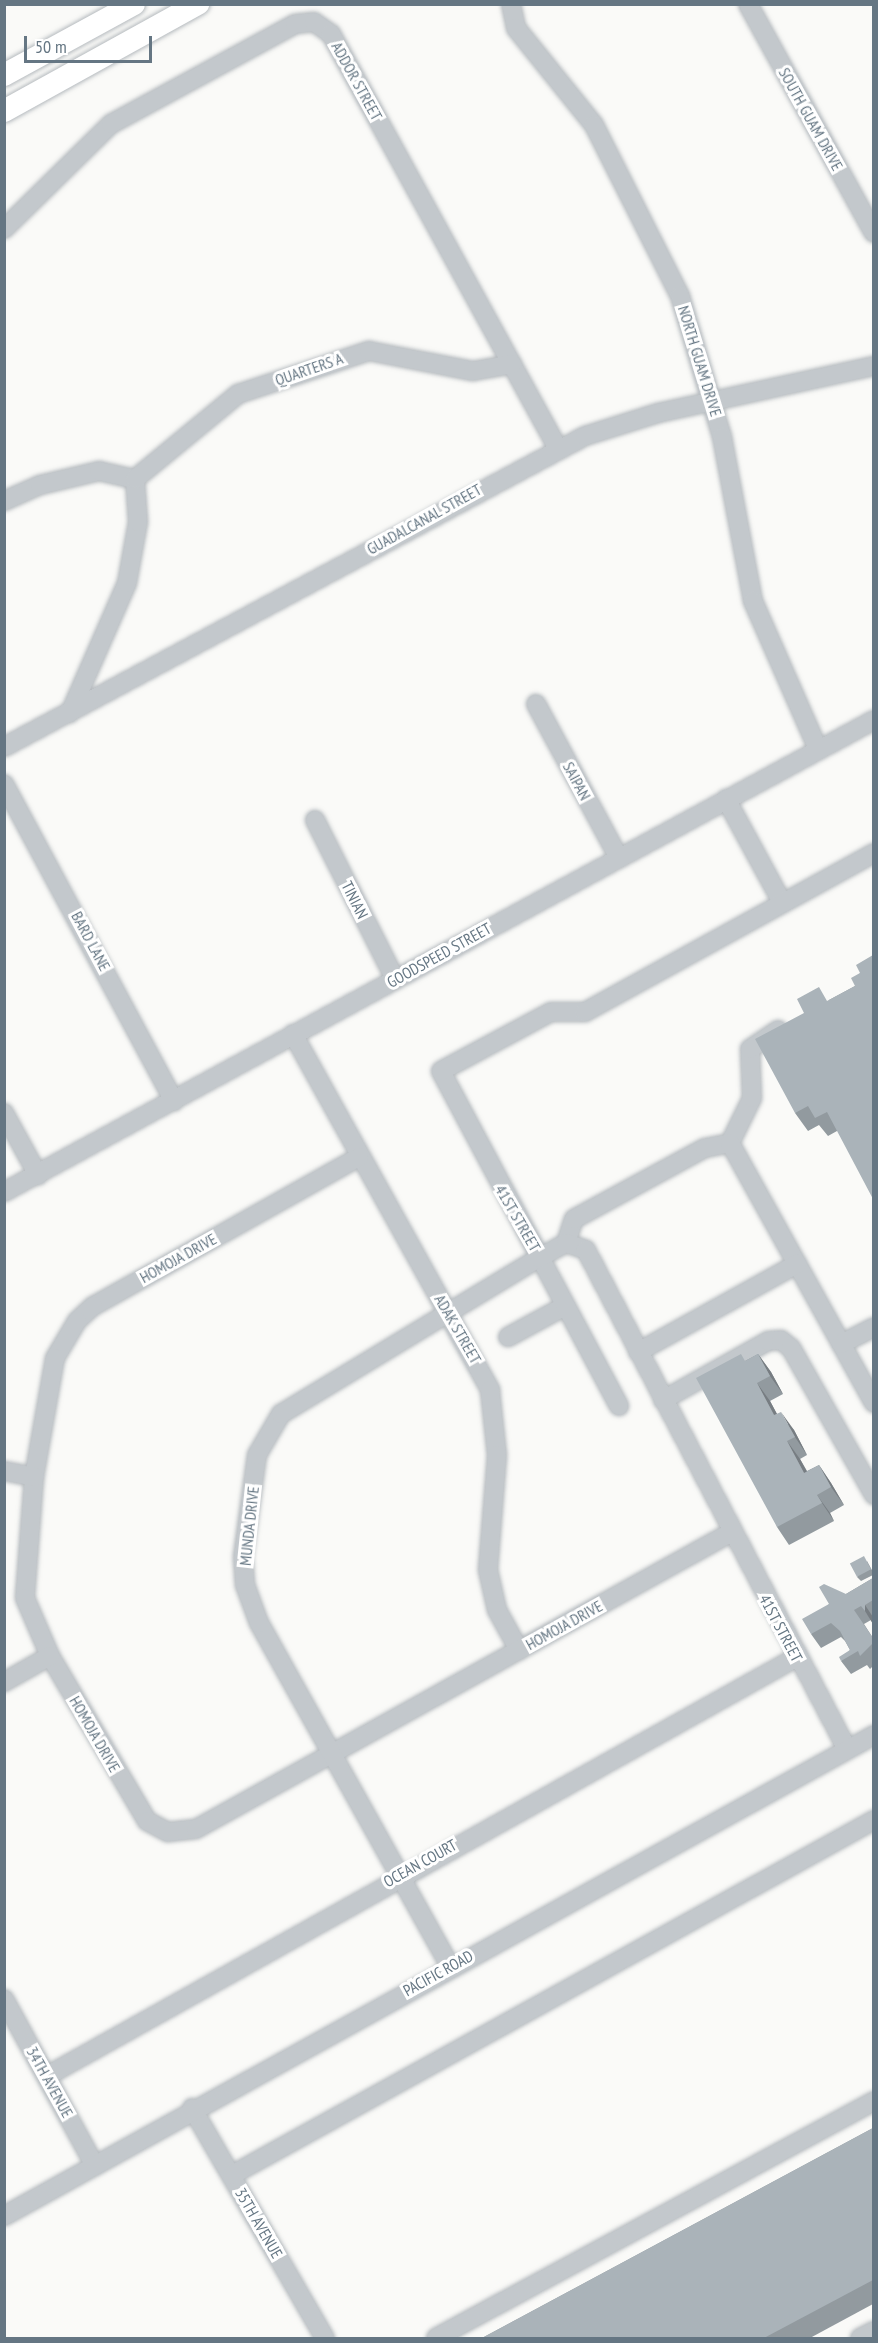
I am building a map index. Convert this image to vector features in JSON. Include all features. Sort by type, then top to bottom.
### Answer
[{"type":"main road","points":[[4,75],[134,4]]},
{"type":"main road","points":[[4,111],[198,4]]},
{"type":"street","name":"NORTH GUAM DRIVE","points":[[511,4],[516,28],[594,125],[680,296],[712,402],[755,611],[818,749]]},
{"type":"street","name":"SOUTH GUAM DRIVE","points":[[748,4],[873,233]]},
{"type":"street","name":"ADDOR STREET","points":[[4,229],[111,124],[295,24],[314,22],[332,34],[558,448]]},
{"type":"street","name":"QUARTERS A","points":[[135,479],[238,394],[345,356],[369,351],[472,371],[512,364]]},
{"type":"street","name":"GUADALCANAL STREET","points":[[4,747],[558,448],[623,423],[873,366]]},
{"type":"street","points":[[4,501],[40,485],[99,471],[135,479],[138,522],[127,583],[70,713]]},
{"type":"street","name":"SAIPAN","points":[[536,704],[619,858]]},
{"type":"street","name":"GOODSPEED STREET","points":[[4,1192],[873,720]]},
{"type":"street","name":"BARD LANE","points":[[4,784],[174,1101]]},
{"type":"street","points":[[726,799],[782,902],[873,853]]},
{"type":"street","name":"TINIAN","points":[[315,820],[395,979]]},
{"type":"street","name":"41ST STREET","points":[[782,902],[585,1012],[551,1012],[441,1071],[539,1258],[566,1243],[586,1250],[730,1533],[847,1749]]},
{"type":"street","points":[[730,1143],[752,1098],[750,1049],[798,1018]]},
{"type":"street","name":"ADAK STREET","points":[[293,1034],[359,1157],[483,1373],[494,1408],[497,1455],[488,1570],[497,1610],[519,1650]]},
{"type":"street","points":[[4,1113],[38,1175]]},
{"type":"street","points":[[566,1243],[574,1219],[705,1148],[730,1143]]},
{"type":"street","points":[[730,1143],[873,1403]]},
{"type":"street","name":"HOMOJA DRIVE","points":[[359,1157],[102,1301],[77,1321],[55,1358],[34,1477],[24,1584],[30,1613],[50,1656],[141,1814],[159,1829],[196,1829],[730,1533]]},
{"type":"street","points":[[539,1258],[619,1407]]},
{"type":"street","name":"MUNDA DRIVE","points":[[450,1966],[335,1754],[259,1623],[245,1585],[243,1557],[257,1455],[270,1425],[290,1407],[450,1314],[539,1258]]},
{"type":"street","points":[[638,1352],[797,1264]]},
{"type":"street","points":[[508,1337],[565,1306]]},
{"type":"street","points":[[841,1344],[873,1327]]},
{"type":"street","points":[[663,1400],[768,1341],[781,1340],[791,1348],[873,1495]]},
{"type":"street","points":[[4,1471],[34,1477]]},
{"type":"street","points":[[4,1682],[50,1656]]},
{"type":"street","name":"OCEAN COURT","points":[[47,2076],[400,1874],[797,1657]]},
{"type":"street","name":"PACIFIC ROAD","points":[[4,2216],[95,2166],[192,2108],[873,1735]]},
{"type":"street","points":[[232,2175],[873,1821]]},
{"type":"street","name":"34TH AVENUE","points":[[4,2000],[95,2166]]},
{"type":"street","points":[[436,2338],[873,2101]]},
{"type":"street","name":"35TH AVENUE","points":[[192,2108],[325,2338]]},
{"type":"street","points":[[860,2338],[873,2331]]},
{"type":"building","points":[[873,955],[873,1199],[827,1112],[815,1118],[808,1106],[795,1113],[755,1039],[804,1013],[797,999],[819,987],[827,1001],[855,986],[851,978],[860,973],[856,965]]},
{"type":"building","points":[[741,1354],[745,1361],[758,1354],[770,1376],[757,1383],[774,1415],[781,1412],[795,1437],[787,1441],[804,1473],[819,1465],[831,1487],[817,1495],[822,1503],[777,1527],[696,1378]]},
{"type":"building","points":[[864,1556],[871,1569],[857,1577],[850,1564]]},
{"type":"building","points":[[873,1578],[873,1600],[865,1605],[865,1611],[861,1606],[854,1610],[873,1638],[873,1643],[860,1656],[858,1651],[841,1661],[839,1657],[850,1650],[840,1631],[831,1623],[811,1634],[802,1619],[829,1604],[819,1587],[824,1584],[846,1594]]},
{"type":"building","points":[[873,2128],[873,2280],[764,2338],[482,2338]]}]
